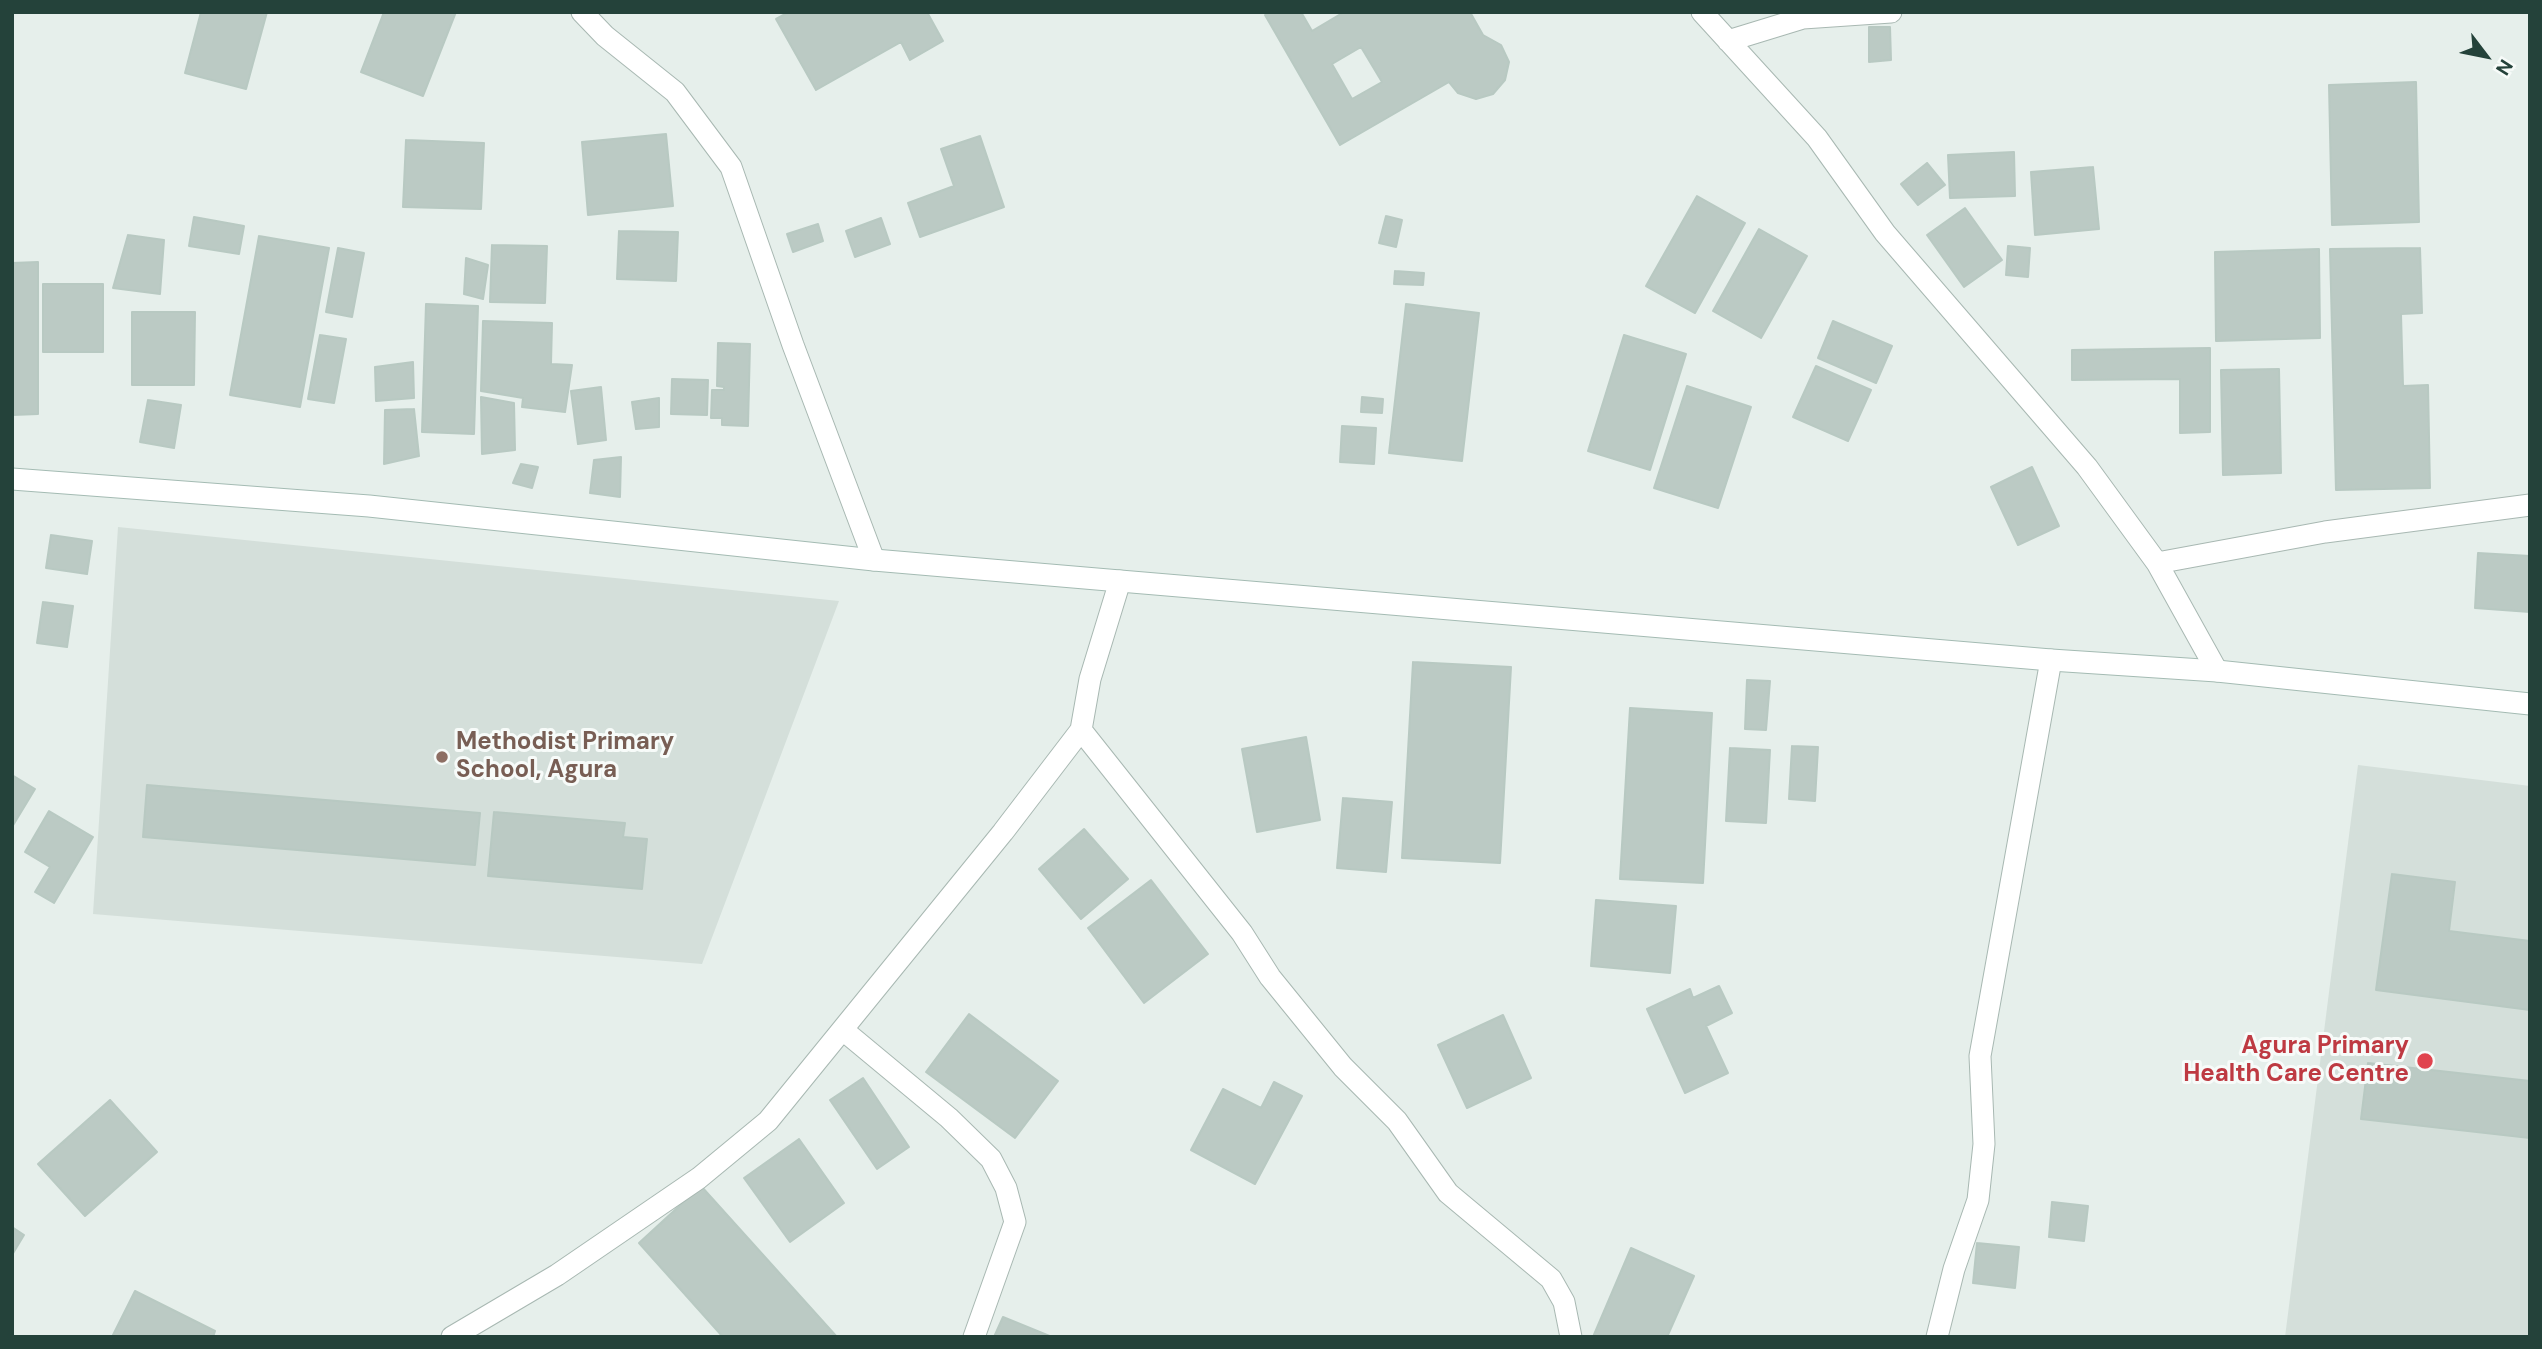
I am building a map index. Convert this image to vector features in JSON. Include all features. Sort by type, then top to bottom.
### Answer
[{"type":"street","points":[[582,12],[605,36],[675,92],[731,167],[793,345],[874,560]]},
{"type":"street","points":[[1702,12],[1817,138],[1885,233],[2061,436],[2157,563],[2217,671]]},
{"type":"street","points":[[1728,41],[1803,18],[1891,12]]},
{"type":"street","points":[[12,479],[369,506],[874,560],[2051,660],[2217,671],[2530,704]]},
{"type":"street","points":[[2157,563],[2325,533],[2530,505]]},
{"type":"street","points":[[452,1337],[557,1275],[699,1178],[768,1121],[1003,832],[1081,730],[1090,679],[1120,581]]},
{"type":"street","points":[[1937,1337],[1954,1269],[1978,1200],[1984,1144],[1980,1056],[2051,660]]},
{"type":"street","points":[[1081,730],[1242,933],[1270,977],[1343,1068],[1397,1121],[1448,1193],[1550,1279],[1564,1302],[1570,1337]]},
{"type":"street","points":[[842,1030],[957,1126],[991,1159],[1006,1188],[1014,1222],[974,1337]]},
{"type":"shaded area","name":"Methodist Primary School, Agura","points":[[118,527],[839,601],[702,964],[93,914]]},
{"type":"shaded area","name":"Agura Primary Health Care Centre","points":[[2358,765],[2530,786],[2530,1337],[2285,1337]]},
{"type":"building","points":[[201,12],[267,12],[246,89],[185,73]]},
{"type":"building","points":[[384,12],[456,12],[423,96],[361,72]]},
{"type":"building","points":[[789,12],[927,12],[943,41],[910,60],[901,42],[816,90],[776,19]]},
{"type":"building","points":[[1270,12],[1301,12],[1312,31],[1344,12],[1470,12],[1483,35],[1501,45],[1509,62],[1505,80],[1493,94],[1476,99],[1458,93],[1449,82],[1340,145],[1265,15]]},
{"type":"building","points":[[1869,27],[1890,27],[1891,60],[1869,62]]},
{"type":"building","points":[[1361,47],[1382,82],[1352,99],[1332,64]]},
{"type":"building","points":[[2416,82],[2419,222],[2332,225],[2329,85]]},
{"type":"building","points":[[666,134],[673,206],[588,215],[582,142]]},
{"type":"building","points":[[980,136],[1004,207],[920,237],[908,203],[954,186],[941,149]]},
{"type":"building","points":[[406,140],[484,143],[481,209],[403,207]]},
{"type":"building","points":[[2014,152],[2015,196],[1950,198],[1948,155]]},
{"type":"building","points":[[1927,163],[1945,185],[1918,205],[1901,184]]},
{"type":"building","points":[[2093,167],[2099,229],[2035,235],[2031,172]]},
{"type":"building","points":[[1697,196],[1745,223],[1695,313],[1646,286]]},
{"type":"building","points":[[1965,208],[2002,260],[1964,287],[1927,235]]},
{"type":"building","points":[[1386,216],[1402,220],[1396,247],[1379,243]]},
{"type":"building","points":[[194,217],[244,226],[239,254],[189,246]]},
{"type":"building","points":[[881,218],[890,244],[855,257],[846,231]]},
{"type":"building","points":[[818,224],[823,241],[793,252],[787,234]]},
{"type":"building","points":[[1759,229],[1807,256],[1761,338],[1713,311]]},
{"type":"building","points":[[619,231],[678,232],[676,281],[617,279]]},
{"type":"building","points":[[128,235],[164,240],[160,294],[113,288]]},
{"type":"building","points":[[259,236],[329,248],[300,407],[230,395]]},
{"type":"building","points":[[492,245],[547,246],[545,303],[490,302]]},
{"type":"building","points":[[2008,246],[2030,248],[2028,277],[2006,275]]},
{"type":"building","points":[[338,248],[364,253],[352,317],[326,312]]},
{"type":"building","points":[[2420,248],[2422,313],[2401,314],[2403,386],[2428,385],[2430,488],[2336,490],[2330,249]]},
{"type":"building","points":[[2319,249],[2320,338],[2216,341],[2215,252]]},
{"type":"building","points":[[466,258],[488,265],[483,299],[464,294]]},
{"type":"building","points":[[38,262],[38,414],[12,415],[12,263]]},
{"type":"building","points":[[1395,271],[1424,273],[1423,285],[1394,284]]},
{"type":"building","points":[[43,284],[103,284],[103,352],[43,352]]},
{"type":"building","points":[[426,304],[478,306],[474,434],[422,432]]},
{"type":"building","points":[[1406,304],[1479,313],[1462,461],[1389,453]]},
{"type":"building","points":[[132,312],[195,312],[194,385],[132,385]]},
{"type":"building","points":[[483,321],[552,323],[551,364],[572,365],[565,412],[522,407],[523,398],[481,391]]},
{"type":"building","points":[[1833,321],[1892,346],[1876,383],[1818,358]]},
{"type":"building","points":[[320,335],[346,339],[334,403],[308,399]]},
{"type":"building","points":[[1624,335],[1686,354],[1650,470],[1588,451]]},
{"type":"building","points":[[718,343],[750,344],[748,426],[722,425],[722,418],[711,418],[712,390],[724,390],[724,387],[717,386]]},
{"type":"building","points":[[2210,348],[2210,432],[2180,433],[2180,379],[2072,380],[2072,350]]},
{"type":"building","points":[[413,362],[414,398],[376,401],[375,367]]},
{"type":"building","points":[[1816,366],[1871,390],[1848,441],[1793,417]]},
{"type":"building","points":[[2279,369],[2281,473],[2223,475],[2221,370]]},
{"type":"building","points":[[672,379],[708,380],[707,415],[671,414]]},
{"type":"building","points":[[1687,386],[1751,407],[1718,508],[1654,488]]},
{"type":"building","points":[[601,387],[606,440],[578,444],[571,391]]},
{"type":"building","points":[[481,397],[514,403],[515,450],[482,454]]},
{"type":"building","points":[[1362,397],[1383,399],[1382,413],[1361,412]]},
{"type":"building","points":[[659,398],[659,427],[636,429],[632,402]]},
{"type":"building","points":[[148,400],[181,405],[174,448],[140,442]]},
{"type":"building","points":[[414,409],[419,456],[384,464],[385,410]]},
{"type":"building","points":[[1342,426],[1376,428],[1374,464],[1340,462]]},
{"type":"building","points":[[621,457],[620,497],[590,493],[594,460]]},
{"type":"building","points":[[521,464],[538,467],[532,488],[513,483]]},
{"type":"building","points":[[2032,467],[2059,526],[2018,545],[1991,487]]},
{"type":"building","points":[[51,535],[92,541],[87,574],[46,568]]},
{"type":"building","points":[[2478,553],[2530,556],[2530,612],[2475,608]]},
{"type":"building","points":[[43,602],[73,606],[67,647],[37,643]]},
{"type":"building","points":[[1413,662],[1511,667],[1500,863],[1402,858]]},
{"type":"building","points":[[1747,680],[1770,681],[1766,730],[1745,729]]},
{"type":"building","points":[[1630,708],[1712,713],[1703,883],[1620,879]]},
{"type":"building","points":[[1306,737],[1320,820],[1257,832],[1242,749]]},
{"type":"building","points":[[1792,746],[1818,747],[1815,801],[1789,799]]},
{"type":"building","points":[[1730,748],[1770,750],[1766,823],[1726,821]]},
{"type":"building","points":[[12,775],[35,789],[12,827]]},
{"type":"building","points":[[147,785],[480,813],[475,865],[143,837]]},
{"type":"building","points":[[1343,798],[1392,802],[1386,872],[1337,868]]},
{"type":"building","points":[[49,811],[93,837],[54,903],[35,892],[50,867],[25,852]]},
{"type":"building","points":[[494,812],[625,823],[623,837],[647,839],[642,889],[488,876]]},
{"type":"building","points":[[1084,829],[1128,879],[1081,919],[1039,869]]},
{"type":"building","points":[[2392,874],[2455,882],[2449,931],[2530,941],[2530,1010],[2376,990]]},
{"type":"building","points":[[1151,880],[1208,954],[1144,1003],[1088,928]]},
{"type":"building","points":[[1596,900],[1676,906],[1670,973],[1591,966]]},
{"type":"building","points":[[1719,986],[1732,1013],[1706,1026],[1728,1073],[1685,1093],[1647,1009],[1690,989],[1693,998]]},
{"type":"building","points":[[969,1014],[1058,1081],[1015,1138],[926,1072]]},
{"type":"building","points":[[1503,1015],[1531,1078],[1467,1108],[1438,1045]]},
{"type":"building","points":[[2368,1063],[2530,1081],[2530,1138],[2361,1119]]},
{"type":"building","points":[[863,1078],[909,1147],[877,1169],[830,1100]]},
{"type":"building","points":[[1274,1082],[1302,1096],[1255,1184],[1191,1150],[1223,1089],[1261,1108]]},
{"type":"building","points":[[110,1100],[157,1152],[85,1216],[38,1164]]},
{"type":"building","points":[[799,1139],[844,1203],[790,1242],[744,1178]]},
{"type":"building","points":[[701,1186],[837,1337],[723,1337],[639,1243]]},
{"type":"building","points":[[2052,1202],[2088,1206],[2084,1241],[2049,1237]]},
{"type":"building","points":[[12,1227],[24,1235],[12,1255]]},
{"type":"building","points":[[1977,1243],[2019,1247],[2015,1288],[1973,1283]]},
{"type":"building","points":[[1631,1248],[1694,1276],[1667,1337],[1593,1337]]},
{"type":"building","points":[[135,1291],[215,1331],[213,1337],[112,1337]]},
{"type":"building","points":[[1003,1317],[1052,1337],[994,1337]]},
{"type":"place","name":"Methodist Primary School, Agura","points":[[442,757]]},
{"type":"place","name":"Agura Primary Health Care Centre","points":[[2425,1061]]}]
